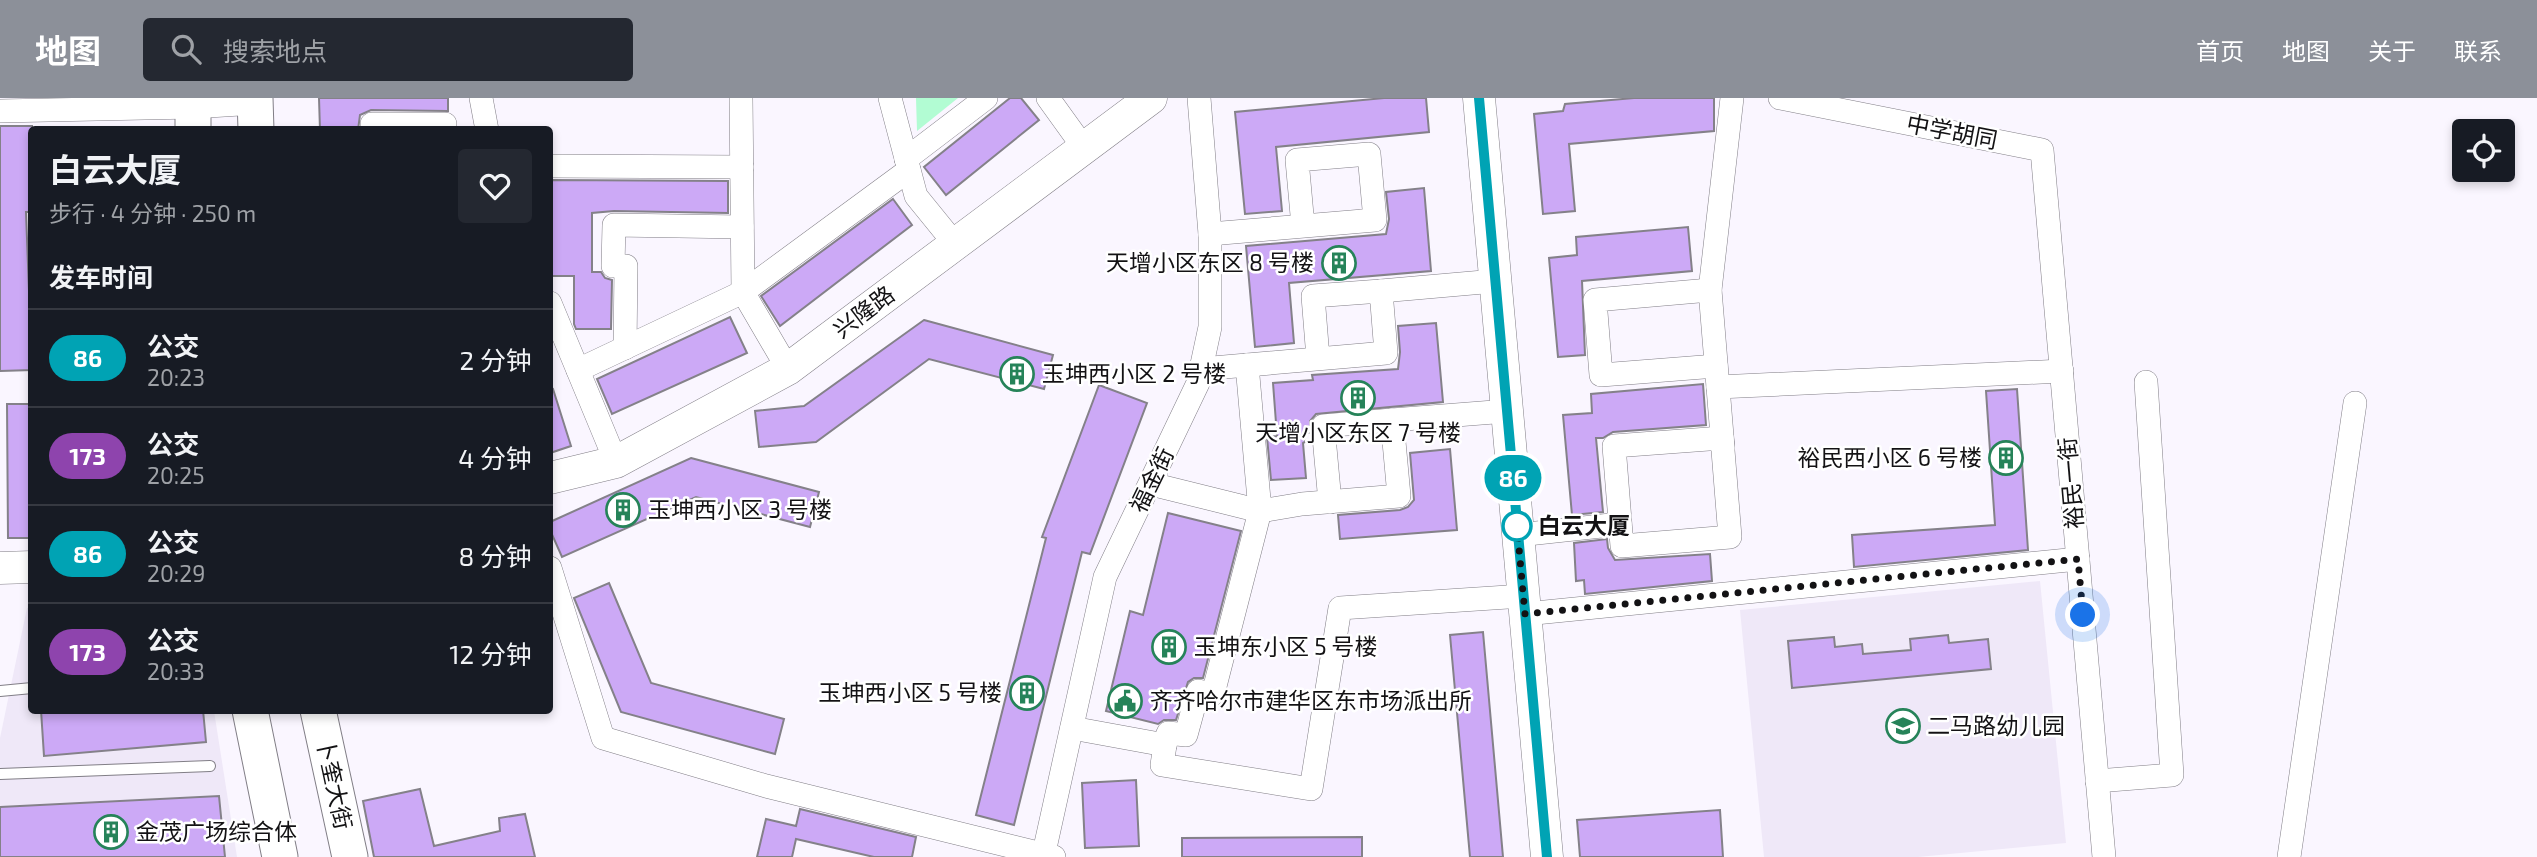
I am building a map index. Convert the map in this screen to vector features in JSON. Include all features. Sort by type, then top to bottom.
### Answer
[{"type":"main road","points":[[251,714],[280,857]]},
{"type":"main road","name":"卜奎大街","points":[[319,714],[350,857]]},
{"type":"street","points":[[481,98],[486,126]]},
{"type":"street","points":[[741,98],[743,292],[788,369]]},
{"type":"street","points":[[890,98],[916,196],[955,244]]},
{"type":"street","points":[[578,370],[743,292],[907,164],[986,98]]},
{"type":"street","points":[[1048,98],[1084,148]]},
{"type":"street","name":"兴隆路","points":[[553,477],[616,462],[788,369],[1151,98]]},
{"type":"street","name":"福金街","points":[[1047,857],[1105,578],[1198,383],[1210,327],[1210,234],[1199,98]]},
{"type":"street","points":[[1479,98],[1547,857]]},
{"type":"street","points":[[1723,448],[1722,438],[1614,446],[1622,546],[1730,537],[1723,448],[1710,290],[1732,98]]},
{"type":"street","name":"中学胡同","points":[[1780,98],[2042,150]]},
{"type":"street","points":[[0,111],[256,110]]},
{"type":"street","points":[[372,126],[445,124]]},
{"type":"street","name":"裕民一街","points":[[2042,150],[2104,857]]},
{"type":"street","points":[[553,166],[742,167]]},
{"type":"street","points":[[625,348],[626,266],[613,266],[614,225],[743,227]]},
{"type":"street","points":[[1210,234],[1303,226]]},
{"type":"street","points":[[1318,358],[1313,296],[1495,281]]},
{"type":"street","points":[[1710,290],[1595,300],[1601,375],[1717,377],[2062,371]]},
{"type":"street","points":[[1201,369],[1386,353],[1381,291]]},
{"type":"street","points":[[553,310],[616,462]]},
{"type":"street","points":[[1247,365],[1260,510],[1213,694],[1198,691],[1186,735],[1168,733],[1162,765],[1311,789],[1340,608],[1524,605],[2078,559]]},
{"type":"street","points":[[2097,781],[2172,775],[2146,382]]},
{"type":"street","points":[[2290,857],[2355,403]]},
{"type":"street","points":[[1330,502],[1323,426],[1507,411]]},
{"type":"street","points":[[1151,484],[1260,510],[1399,496],[1392,420]]},
{"type":"street","points":[[1518,536],[1620,524]]},
{"type":"street","points":[[0,568],[28,567]]},
{"type":"street","points":[[553,578],[603,738],[765,786],[1047,857]]},
{"type":"street","points":[[1072,728],[1165,745]]},
{"type":"lane","points":[[0,691],[28,688]]},
{"type":"lane","points":[[0,774],[210,766]]},
{"type":"shaded area","name":"二马路幼儿园","points":[[2040,581],[2066,843],[1918,857],[1764,857],[1740,610]]},
{"type":"shaded area","points":[[27,608],[28,714],[214,714],[237,857],[0,857],[0,738]]},
{"type":"green space","points":[[916,98],[958,98],[917,131]]},
{"type":"building","points":[[319,98],[448,98],[448,111],[371,110],[360,115],[359,126],[320,126]]},
{"type":"building","points":[[1010,98],[1021,98],[1039,120],[946,195],[924,167]]},
{"type":"building","points":[[1384,98],[1426,98],[1429,132],[1276,147],[1282,211],[1245,214],[1235,112]]},
{"type":"building","points":[[1634,98],[1714,98],[1714,131],[1569,144],[1575,211],[1543,214],[1534,114],[1563,111],[1565,104]]},
{"type":"building","points":[[0,126],[28,126],[28,370],[0,371]]},
{"type":"building","points":[[553,180],[728,181],[728,213],[592,213],[592,272],[601,272],[605,278],[612,280],[611,329],[576,329],[574,276],[553,276]]},
{"type":"building","name":"天增小区东区 8 号楼","points":[[1424,188],[1431,271],[1289,283],[1294,343],[1255,347],[1246,246],[1386,234],[1389,219],[1386,192]]},
{"type":"building","points":[[893,199],[912,225],[780,326],[761,296]]},
{"type":"building","points":[[1688,227],[1692,271],[1582,281],[1585,355],[1558,357],[1549,258],[1577,255],[1576,237]]},
{"type":"building","points":[[730,317],[747,353],[612,414],[597,379]]},
{"type":"building","name":"玉坤西小区 2 号楼","points":[[924,320],[1053,355],[1044,389],[929,359],[816,442],[759,447],[755,411],[804,406]]},
{"type":"building","name":"天增小区东区 7 号楼","points":[[1436,323],[1443,402],[1316,414],[1310,421],[1310,433],[1304,433],[1306,478],[1271,480],[1267,437],[1277,436],[1273,383],[1313,380],[1312,375],[1398,369],[1398,326]]},
{"type":"building","points":[[1703,384],[1706,425],[1613,432],[1603,438],[1596,438],[1603,512],[1572,515],[1563,415],[1592,413],[1591,394]]},
{"type":"building","points":[[1099,385],[1147,403],[1090,554],[1082,552],[1014,825],[976,815],[1046,538],[1042,537]]},
{"type":"building","points":[[553,389],[571,446],[553,452]]},
{"type":"building","name":"裕民西小区 6 号楼","points":[[2017,389],[2028,550],[1854,567],[1852,535],[1995,525],[1986,391]]},
{"type":"building","points":[[7,404],[28,404],[28,538],[8,538]]},
{"type":"building","points":[[1450,449],[1457,530],[1340,539],[1338,515],[1400,510],[1408,507],[1414,500],[1410,453]]},
{"type":"building","name":"玉坤西小区 3 号楼","points":[[691,458],[819,492],[810,527],[696,497],[562,557],[553,537],[553,521]]},
{"type":"building","name":"玉坤东小区 5 号楼","points":[[1168,513],[1241,531],[1203,678],[1194,678],[1188,682],[1176,720],[1164,720],[1158,724],[1106,711],[1130,611],[1143,615]]},
{"type":"building","points":[[1607,539],[1608,548],[1615,560],[1710,554],[1712,581],[1585,594],[1584,580],[1576,581],[1574,543]]},
{"type":"building","points":[[609,583],[651,683],[784,719],[775,754],[621,712],[574,598]]},
{"type":"building","points":[[1483,632],[1503,857],[1470,857],[1450,635]]},
{"type":"building","name":"二马路幼儿园","points":[[1948,635],[1949,643],[1988,639],[1991,669],[1792,688],[1788,641],[1834,637],[1835,647],[1862,644],[1863,654],[1911,650],[1910,639]]},
{"type":"building","points":[[41,714],[203,714],[206,742],[44,756]]},
{"type":"building","points":[[1136,780],[1139,846],[1085,848],[1082,783]]},
{"type":"building","points":[[420,789],[434,846],[500,831],[499,818],[525,814],[535,857],[374,857],[363,801]]},
{"type":"building","name":"金茂广场综合体","points":[[219,796],[225,857],[0,857],[0,807]]},
{"type":"building","points":[[800,809],[916,837],[912,857],[874,857],[796,839],[792,857],[757,857],[766,819],[796,826]]},
{"type":"building","points":[[1720,810],[1723,857],[1580,857],[1577,820]]},
{"type":"building","points":[[1362,837],[1362,857],[1182,857],[1182,838]]},
{"type":"bus line","name":"86","points":[[1479,98],[1547,857]]},
{"type":"place","name":"天增小区东区 8 号楼","points":[[1339,263]]},
{"type":"place","name":"玉坤西小区 2 号楼","points":[[1017,374]]},
{"type":"place","name":"天增小区东区 7 号楼","points":[[1358,398]]},
{"type":"place","name":"裕民西小区 6 号楼","points":[[2006,458]]},
{"type":"place","name":"玉坤西小区 3 号楼","points":[[623,510]]},
{"type":"place","name":"白云大厦","points":[[1517,526]]},
{"type":"place","name":"玉坤东小区 5 号楼","points":[[1169,647]]},
{"type":"place","name":"玉坤西小区 5 号楼","points":[[1027,693]]},
{"type":"place","name":"齐齐哈尔市建华区东市场派出所","points":[[1125,701]]},
{"type":"place","name":"二马路幼儿园","points":[[1903,726]]},
{"type":"place","name":"金茂广场综合体","points":[[111,832]]},
{"type":"route","points":[[1517,526],[1525,614],[2078,559],[2083,615]]}]
